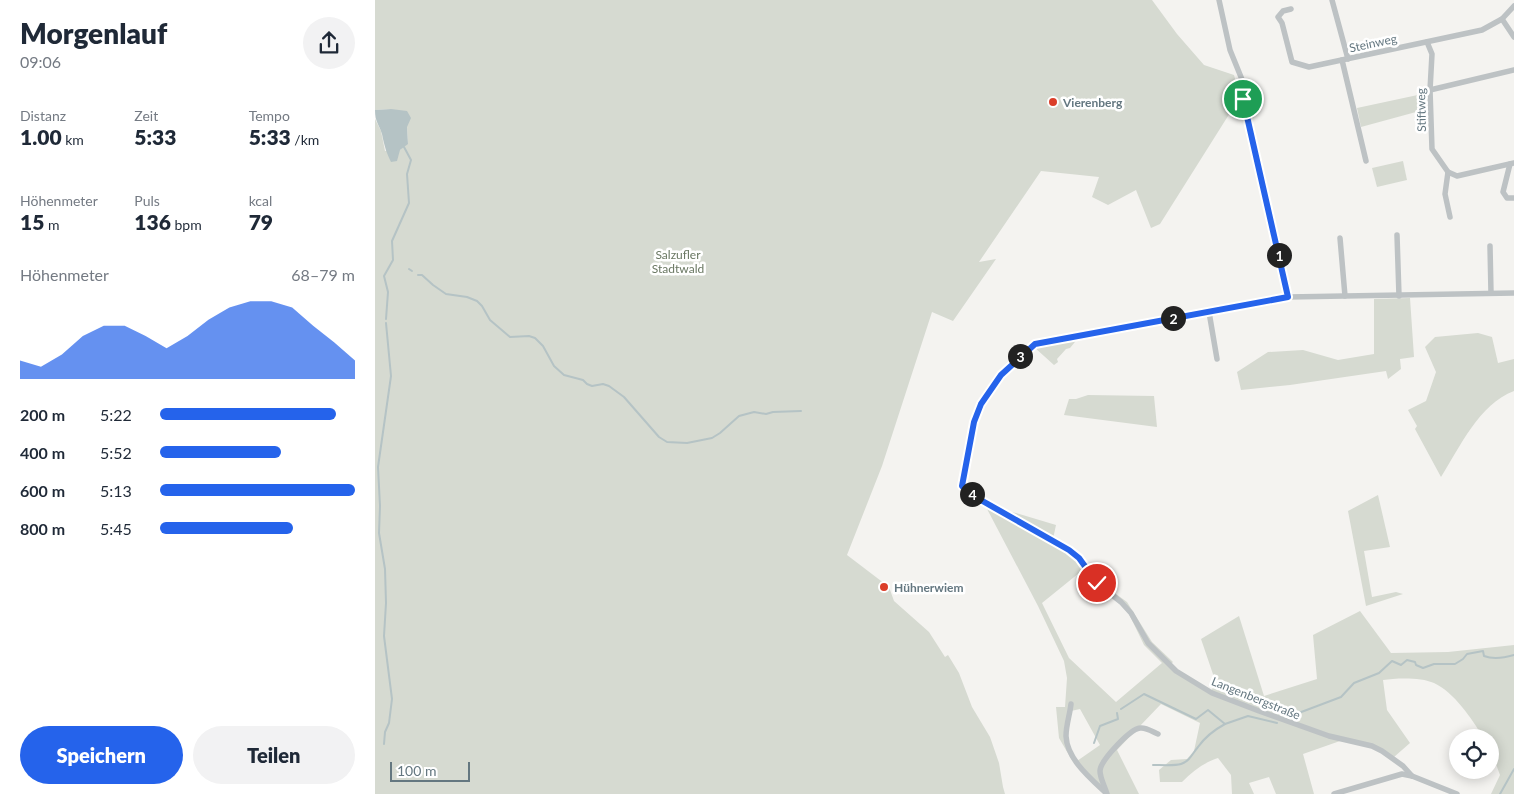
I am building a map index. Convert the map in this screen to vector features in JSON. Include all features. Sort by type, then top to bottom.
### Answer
[{"type":"street","points":[[1219,0],[1230,50],[1243,82],[1243,99],[1288,297]]},
{"type":"street","points":[[1332,0],[1366,161]]},
{"type":"street","name":"Steinweg","points":[[1291,9],[1283,11],[1278,17],[1282,23],[1291,62],[1309,67],[1482,30],[1502,19],[1514,6]]},
{"type":"street","points":[[1502,19],[1514,37]]},
{"type":"street","name":"Stiftweg","points":[[1427,42],[1432,54],[1430,90],[1432,150],[1449,172]]},
{"type":"street","points":[[1430,90],[1514,70]]},
{"type":"street","points":[[1450,217],[1445,194],[1449,172],[1457,176],[1512,164]]},
{"type":"street","points":[[1512,164],[1503,192],[1507,198],[1514,198]]},
{"type":"street","points":[[1397,235],[1399,296]]},
{"type":"street","points":[[1340,238],[1345,296]]},
{"type":"street","points":[[1490,246],[1491,293]]},
{"type":"street","name":"Langenbergstraße","points":[[1412,776],[1403,766],[1372,746],[1329,736],[1259,711],[1212,693],[1176,671],[1148,643],[1131,614],[1121,602],[1097,583],[1079,558],[1069,550],[979,499],[962,486],[974,422],[981,404],[1001,375],[1035,344],[1288,297],[1514,293]]},
{"type":"street","points":[[1209,312],[1217,359]]},
{"type":"street","points":[[1071,704],[1066,739],[1078,764],[1107,794]]},
{"type":"street","points":[[1107,794],[1100,771],[1101,765],[1107,756],[1137,728],[1143,728],[1158,734]]},
{"type":"street","points":[[1334,794],[1402,774],[1412,776],[1457,794]]},
{"type":"green space","name":"Salzufler Stadtwald","points":[[375,0],[1152,0],[1177,34],[1204,65],[1234,75],[1240,97],[1160,224],[1151,228],[1136,190],[1108,205],[1092,197],[1099,177],[1041,171],[979,262],[996,259],[953,321],[932,312],[882,466],[847,555],[889,587],[894,601],[929,632],[945,657],[948,655],[959,673],[972,707],[990,737],[999,763],[1005,794],[375,794],[375,119],[381,131],[385,151],[400,150],[408,143],[407,127],[391,109],[375,110]]},
{"type":"green space","points":[[1427,93],[1427,109],[1361,127],[1357,108]]},
{"type":"green space","points":[[1403,161],[1407,180],[1377,187],[1372,168]]},
{"type":"green space","points":[[1410,298],[1414,357],[1400,359],[1401,369],[1388,379],[1386,371],[1241,390],[1237,372],[1268,352],[1303,350],[1338,360],[1374,354],[1374,299]]},
{"type":"green space","points":[[1478,333],[1492,337],[1498,363],[1514,359],[1514,391],[1502,397],[1481,416],[1463,440],[1441,477],[1415,429],[1417,426],[1408,410],[1426,401],[1436,372],[1425,347],[1435,337]]},
{"type":"green space","points":[[1079,337],[1057,359],[1058,362],[1054,365],[1034,347],[1041,344]]},
{"type":"green space","points":[[1088,395],[1154,396],[1157,427],[1064,415],[1069,399]]},
{"type":"green space","points":[[1378,495],[1390,547],[1364,551],[1372,597],[1396,592],[1403,594],[1366,606],[1348,511]]},
{"type":"green space","points":[[986,507],[1016,513],[1056,525],[1053,539],[1083,560],[1101,583],[1127,602],[1152,642],[1173,662],[1170,665],[1211,691],[1216,683],[1201,639],[1239,616],[1264,696],[1317,679],[1313,635],[1360,611],[1391,653],[1448,652],[1514,645],[1514,794],[1491,794],[1500,775],[1499,729],[1478,729],[1455,699],[1434,683],[1401,678],[1383,680],[1387,710],[1410,743],[1394,757],[1374,745],[1340,741],[1303,754],[1314,794],[1276,794],[1269,777],[1249,783],[1254,794],[1232,794],[1231,775],[1218,758],[1190,774],[1182,782],[1160,782],[1159,770],[1171,760],[1187,759],[1194,751],[1200,723],[1161,704],[1117,750],[1139,794],[1108,794],[1077,761],[1100,745],[1080,709],[1071,711],[1064,739],[1073,762],[1059,738],[1056,707],[1065,707],[1067,678],[1064,661],[1038,606]],"holes":[[[1084,569],[1094,585],[1118,602],[1129,614],[1144,645],[1162,663],[1116,702],[1069,658],[1042,603]]]},
{"type":"shaded area","points":[[375,110],[407,111],[411,118],[407,127],[408,144],[400,150],[397,161],[391,162],[376,120]]},
{"type":"waterway","points":[[386,319],[388,292],[384,276],[393,260],[392,241],[409,203],[407,174],[411,160],[404,147]]},
{"type":"waterway","points":[[418,275],[422,275],[446,294],[467,297],[477,301],[490,320],[510,337],[529,336],[535,338],[543,346],[554,366],[564,375],[583,380],[592,386],[603,384],[609,386],[624,397],[659,437],[667,442],[687,443],[712,438],[739,416],[754,412],[766,414],[801,411]]},
{"type":"waterway","points":[[384,744],[392,699],[384,636],[386,603],[385,569],[379,533],[378,467],[391,376],[386,323]]},
{"type":"waterway","points":[[1286,716],[1341,697],[1354,683],[1379,673],[1392,661],[1401,665],[1407,660],[1415,662],[1416,665],[1423,668],[1434,664],[1455,664],[1467,654],[1483,651],[1484,656],[1491,658],[1503,658],[1514,655]]},
{"type":"waterway","points":[[1121,709],[1144,694],[1196,719],[1208,710],[1225,724],[1248,716],[1277,723]]},
{"type":"waterway","points":[[1094,743],[1100,726],[1118,719],[1117,713]]},
{"type":"waterway","points":[[1153,765],[1184,763],[1213,731],[1225,724]]},
{"type":"waterway","points":[[1500,794],[1514,769]]},
{"type":"place","name":"Vierenberg","points":[[1053,102]]},
{"type":"place","name":"Hühnerwiem","points":[[884,587]]},
{"type":"route","points":[[1097,583],[1087,567],[1069,550],[979,499],[962,486],[974,422],[981,404],[1001,375],[1026,350],[1035,344],[1288,297],[1243,99]]}]
